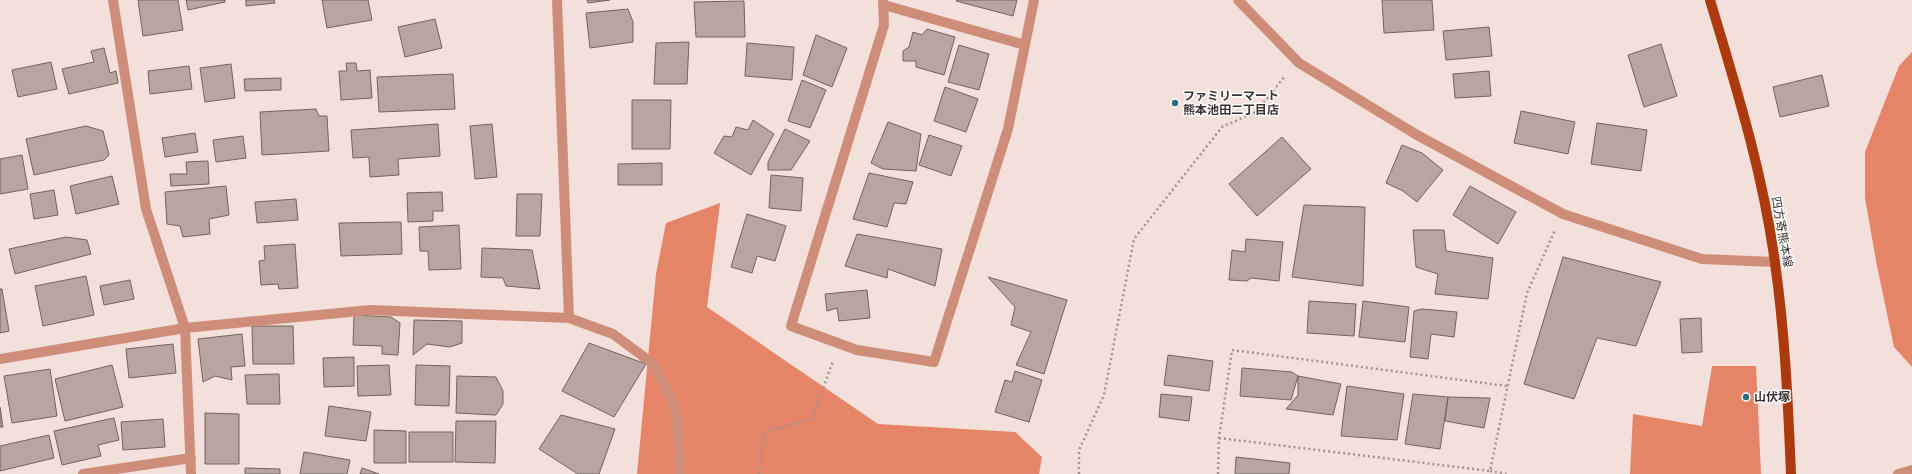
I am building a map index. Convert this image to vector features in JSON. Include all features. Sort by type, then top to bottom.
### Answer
[{"type":"main road","name":"四方寄熊本線","points":[[1710,0],[1743,110],[1760,181],[1775,262],[1786,352],[1791,474]]},
{"type":"street","points":[[113,0],[146,209],[185,328],[191,474]]},
{"type":"street","points":[[557,0],[569,318]]},
{"type":"street","points":[[1025,45],[883,3],[884,25],[791,326],[857,350],[934,362],[1008,128],[1025,45],[1034,0]]},
{"type":"street","points":[[1238,0],[1296,59],[1417,135],[1563,214],[1702,259],[1775,262]]},
{"type":"street","points":[[0,359],[185,328],[370,310],[569,318],[613,334],[652,363],[670,395],[677,416],[680,474]]},
{"type":"street","points":[[83,474],[191,458]]},
{"type":"street","points":[[1898,474],[1912,470]]},
{"type":"path","points":[[1079,474],[1079,450],[1104,395],[1134,239],[1222,127],[1256,112],[1280,84],[1296,59]]},
{"type":"path","points":[[1490,471],[1527,293],[1563,214]]},
{"type":"path","points":[[759,474],[764,432],[812,419],[839,343]]},
{"type":"path","points":[[1218,474],[1219,438],[1232,350],[1507,386]]},
{"type":"path","points":[[1219,438],[1507,474]]},
{"type":"shaded area","points":[[1912,52],[1912,367],[1894,347],[1877,266],[1865,198],[1865,152],[1899,66]]},
{"type":"shaded area","points":[[720,203],[707,307],[878,424],[1015,432],[1042,457],[1039,474],[637,474],[656,274],[666,223]]},
{"type":"shaded area","points":[[1712,366],[1756,366],[1761,474],[1630,474],[1633,414],[1702,426]]},
{"type":"building","points":[[138,0],[178,0],[183,30],[143,36]]},
{"type":"building","points":[[186,0],[225,0],[225,2],[188,10]]},
{"type":"building","points":[[246,0],[274,0],[275,3],[246,6]]},
{"type":"building","points":[[322,0],[368,0],[372,20],[327,28]]},
{"type":"building","points":[[587,0],[610,0],[588,3]]},
{"type":"building","points":[[1017,0],[1013,16],[956,1]]},
{"type":"building","points":[[1382,0],[1432,0],[1434,30],[1384,33]]},
{"type":"building","points":[[744,1],[745,37],[696,37],[694,2]]},
{"type":"building","points":[[628,9],[633,22],[633,42],[590,48],[586,13]]},
{"type":"building","points":[[435,19],[442,48],[405,57],[398,27]]},
{"type":"building","points":[[1489,27],[1492,56],[1446,60],[1443,31]]},
{"type":"building","points":[[927,29],[955,37],[944,75],[916,67],[916,61],[903,61],[903,51],[909,47],[913,32],[922,35]]},
{"type":"building","points":[[816,35],[847,48],[832,87],[803,75]]},
{"type":"building","points":[[689,42],[687,84],[654,84],[656,43]]},
{"type":"building","points":[[747,43],[794,47],[792,80],[745,76]]},
{"type":"building","points":[[1661,44],[1677,96],[1644,107],[1628,55]]},
{"type":"building","points":[[959,45],[989,54],[979,90],[948,82]]},
{"type":"building","points":[[104,48],[110,73],[116,71],[118,83],[69,94],[62,69],[94,62],[91,51]]},
{"type":"building","points":[[51,62],[57,89],[18,97],[12,70]]},
{"type":"building","points":[[346,63],[356,63],[357,71],[370,70],[372,98],[341,100],[339,71],[347,71]]},
{"type":"building","points":[[231,64],[235,98],[205,102],[200,68]]},
{"type":"building","points":[[189,66],[192,89],[150,94],[148,71]]},
{"type":"building","points":[[1489,71],[1491,96],[1455,98],[1453,74]]},
{"type":"building","points":[[453,74],[455,109],[379,112],[377,77]]},
{"type":"building","points":[[1822,75],[1829,106],[1780,117],[1773,87]]},
{"type":"building","points":[[281,78],[281,90],[245,91],[244,79]]},
{"type":"building","points":[[802,80],[826,90],[810,128],[788,121]]},
{"type":"building","points":[[945,87],[978,99],[966,132],[934,121]]},
{"type":"building","points":[[632,100],[671,100],[670,149],[632,149]]},
{"type":"building","points":[[316,109],[319,116],[327,116],[329,151],[262,155],[260,112]]},
{"type":"building","points":[[1521,111],[1575,122],[1568,154],[1514,143]]},
{"type":"building","points":[[753,120],[774,134],[751,175],[714,153],[724,136],[732,137],[736,127],[748,130]]},
{"type":"building","points":[[888,122],[921,134],[916,171],[883,169],[871,163]]},
{"type":"building","points":[[1597,123],[1647,130],[1641,171],[1591,164]]},
{"type":"building","points":[[438,124],[440,156],[398,159],[399,175],[370,177],[369,157],[353,158],[351,130]]},
{"type":"building","points":[[492,124],[497,177],[475,179],[470,126]]},
{"type":"building","points":[[86,126],[103,131],[109,155],[104,160],[34,175],[26,139]]},
{"type":"building","points":[[785,129],[810,141],[791,170],[768,170],[768,162]]},
{"type":"building","points":[[195,133],[198,152],[165,157],[162,138]]},
{"type":"building","points":[[929,135],[962,146],[951,176],[919,165]]},
{"type":"building","points":[[243,136],[246,158],[216,162],[213,140]]},
{"type":"building","points":[[1282,137],[1311,169],[1257,216],[1229,184]]},
{"type":"building","points":[[1402,145],[1422,153],[1443,170],[1417,202],[1403,191],[1386,183]]},
{"type":"building","points":[[22,155],[28,189],[0,194],[0,159]]},
{"type":"building","points":[[208,161],[209,184],[171,186],[170,174],[187,174],[186,162]]},
{"type":"building","points":[[662,163],[662,185],[618,185],[618,164]]},
{"type":"building","points":[[869,173],[913,182],[906,204],[894,203],[887,227],[853,219]]},
{"type":"building","points":[[771,175],[803,178],[801,211],[769,208]]},
{"type":"building","points":[[112,176],[119,204],[76,214],[70,186]]},
{"type":"building","points":[[226,186],[229,215],[209,219],[210,234],[183,237],[180,226],[167,224],[165,192]]},
{"type":"building","points":[[1470,186],[1516,212],[1498,244],[1453,215]]},
{"type":"building","points":[[54,190],[58,215],[34,219],[30,194]]},
{"type":"building","points":[[442,192],[443,211],[433,211],[433,221],[408,222],[407,193]]},
{"type":"building","points":[[517,194],[542,194],[540,236],[516,236]]},
{"type":"building","points":[[296,199],[298,220],[257,223],[255,202]]},
{"type":"building","points":[[1304,205],[1365,207],[1363,286],[1292,277]]},
{"type":"building","points":[[747,214],[786,226],[775,261],[757,256],[752,273],[731,267]]},
{"type":"building","points":[[401,222],[402,254],[341,256],[339,223]]},
{"type":"building","points":[[459,225],[461,269],[429,270],[428,251],[420,251],[419,227]]},
{"type":"building","points":[[1413,230],[1444,230],[1446,251],[1493,258],[1488,299],[1435,294],[1438,274],[1416,267]]},
{"type":"building","points":[[857,234],[942,249],[935,286],[888,269],[887,278],[845,266]]},
{"type":"building","points":[[66,237],[87,240],[91,254],[15,274],[9,249]]},
{"type":"building","points":[[1246,239],[1283,242],[1279,281],[1251,278],[1247,281],[1229,280],[1232,250],[1245,252]]},
{"type":"building","points":[[295,244],[298,288],[279,289],[278,284],[261,285],[259,261],[265,260],[264,246]]},
{"type":"building","points":[[482,248],[532,250],[540,289],[506,286],[503,278],[481,277]]},
{"type":"building","points":[[1563,257],[1661,282],[1636,346],[1597,338],[1574,399],[1524,384]]},
{"type":"building","points":[[86,276],[94,315],[43,326],[35,286]]},
{"type":"building","points":[[988,277],[1067,300],[1044,374],[1016,365],[1031,332],[1011,325],[1015,307]]},
{"type":"building","points":[[130,280],[134,299],[104,305],[100,286]]},
{"type":"building","points":[[0,289],[2,289],[9,331],[0,333]]},
{"type":"building","points":[[867,290],[870,318],[839,321],[837,308],[827,311],[825,294]]},
{"type":"building","points":[[1309,301],[1356,304],[1354,336],[1307,333]]},
{"type":"building","points":[[1363,301],[1409,307],[1405,342],[1359,337]]},
{"type":"building","points":[[1422,309],[1457,312],[1454,337],[1431,334],[1428,359],[1410,357],[1414,311]]},
{"type":"building","points":[[354,315],[391,317],[400,323],[398,355],[382,354],[382,346],[353,345]]},
{"type":"building","points":[[1701,318],[1702,352],[1682,353],[1680,319]]},
{"type":"building","points":[[414,320],[462,321],[462,343],[450,347],[427,344],[413,355]]},
{"type":"building","points":[[252,326],[293,326],[294,364],[253,364]]},
{"type":"building","points":[[242,334],[245,366],[231,367],[232,380],[215,376],[203,382],[198,339]]},
{"type":"building","points":[[589,343],[646,364],[614,417],[562,391]]},
{"type":"building","points":[[173,344],[176,373],[129,378],[126,349]]},
{"type":"building","points":[[1168,355],[1213,361],[1209,391],[1164,385]]},
{"type":"building","points":[[354,357],[354,386],[324,387],[323,358]]},
{"type":"building","points":[[112,365],[123,407],[65,421],[55,379]]},
{"type":"building","points":[[389,365],[391,395],[358,396],[357,366]]},
{"type":"building","points":[[416,365],[450,366],[449,406],[415,405]]},
{"type":"building","points":[[1242,368],[1292,372],[1298,376],[1291,400],[1240,396]]},
{"type":"building","points":[[50,369],[57,416],[12,423],[4,376]]},
{"type":"building","points":[[1015,371],[1042,380],[1029,422],[995,412],[1005,380],[1012,382]]},
{"type":"building","points":[[279,374],[280,404],[247,404],[245,375]]},
{"type":"building","points":[[457,376],[496,377],[503,391],[503,404],[496,415],[456,413]]},
{"type":"building","points":[[1298,376],[1341,384],[1333,415],[1286,409],[1298,395]]},
{"type":"building","points":[[1347,386],[1404,394],[1397,440],[1341,436]]},
{"type":"building","points":[[1161,394],[1192,397],[1189,421],[1159,417]]},
{"type":"building","points":[[1413,394],[1448,397],[1440,449],[1405,444]]},
{"type":"building","points":[[1448,397],[1490,398],[1484,428],[1445,421]]},
{"type":"building","points":[[329,406],[371,412],[366,441],[325,436]]},
{"type":"building","points":[[0,407],[3,427],[0,427]]},
{"type":"building","points":[[205,413],[239,414],[239,464],[205,464]]},
{"type":"building","points":[[561,415],[615,429],[599,474],[578,474],[539,449]]},
{"type":"building","points":[[114,418],[119,440],[98,445],[101,456],[62,465],[54,431]]},
{"type":"building","points":[[163,419],[165,447],[123,450],[121,422]]},
{"type":"building","points":[[456,421],[496,421],[495,463],[455,462]]},
{"type":"building","points":[[374,430],[406,431],[406,463],[374,463]]},
{"type":"building","points":[[409,432],[453,432],[453,462],[409,462]]},
{"type":"building","points":[[49,435],[54,458],[0,471],[0,446]]},
{"type":"building","points":[[304,452],[350,460],[347,474],[300,474]]},
{"type":"building","points":[[1236,457],[1290,463],[1289,474],[1235,474]]},
{"type":"building","points":[[245,468],[280,469],[280,474],[245,474]]},
{"type":"building","points":[[362,468],[379,474],[360,474]]},
{"type":"place","name":"ファミリーマート 熊本池田二丁目店","points":[[1175,103]]},
{"type":"place","name":"山伏塚","points":[[1746,397]]}]
